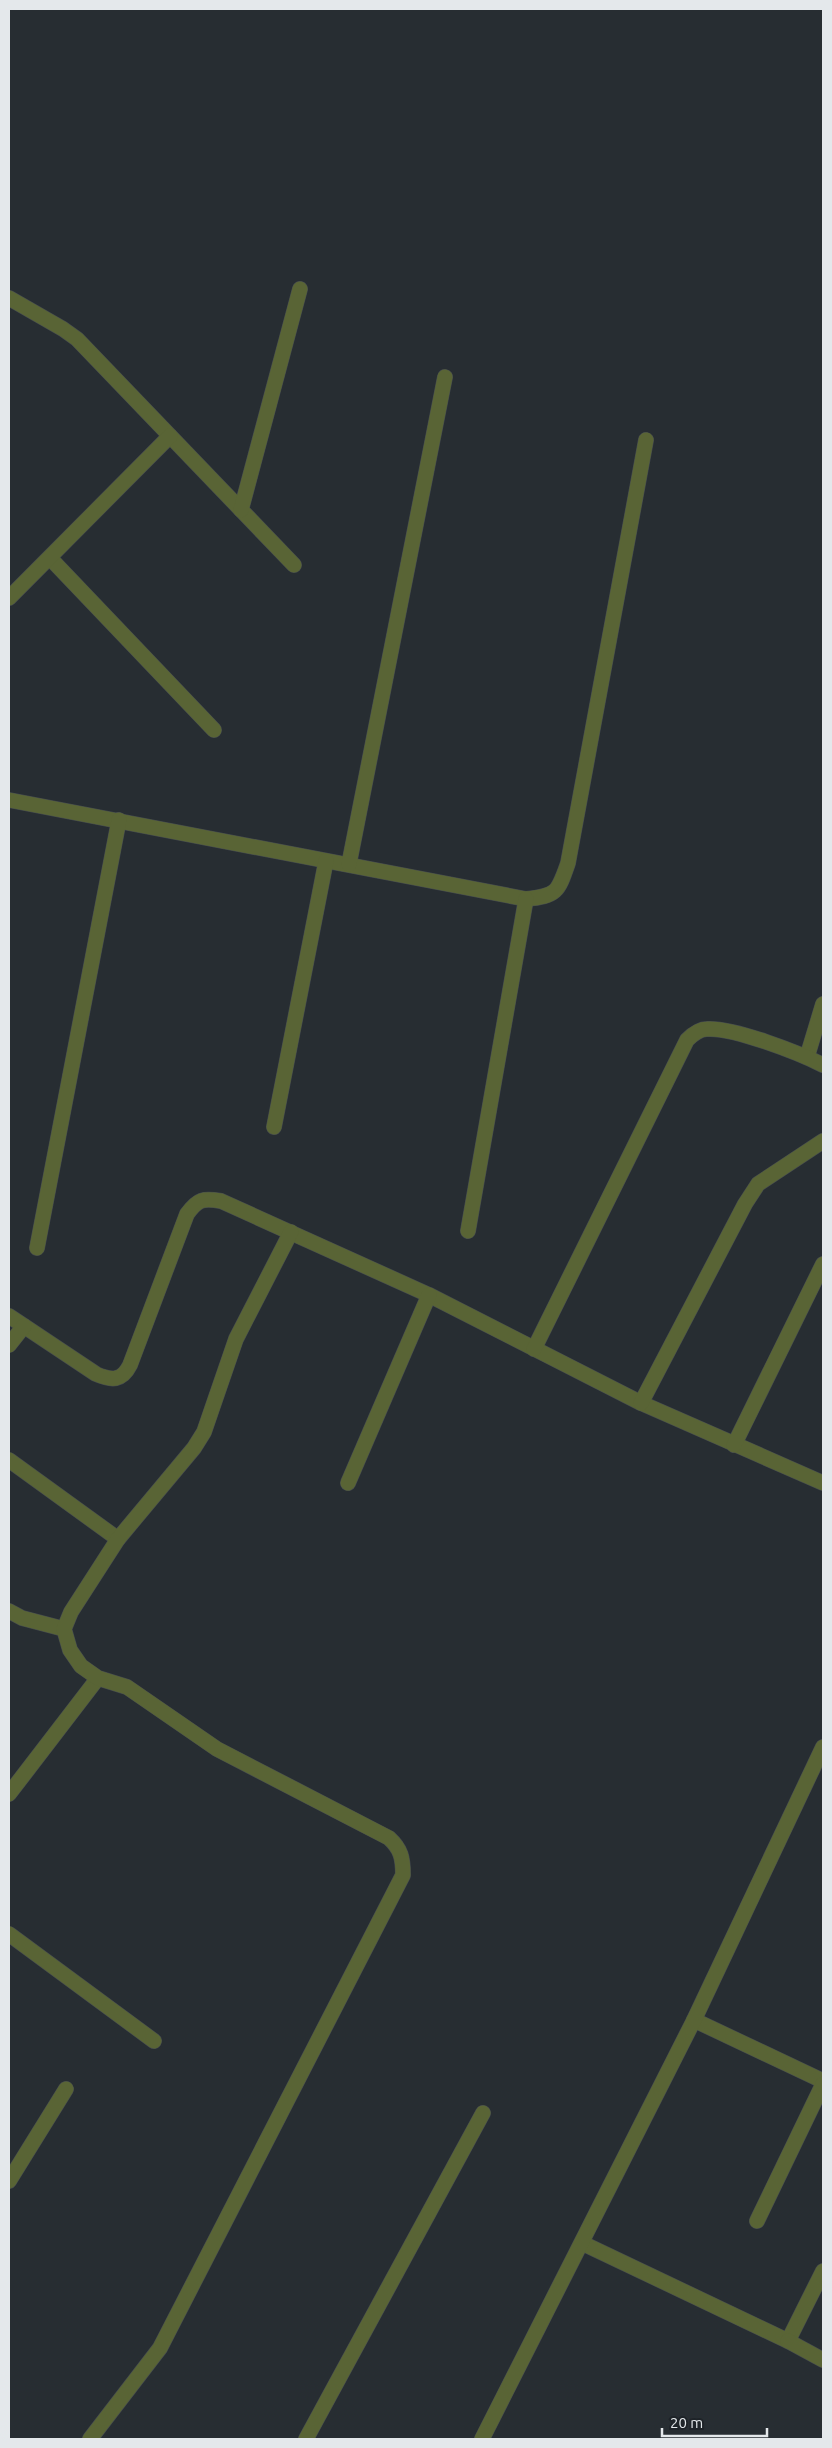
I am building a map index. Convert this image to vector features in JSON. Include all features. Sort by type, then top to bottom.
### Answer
[{"type":"street","points":[[241,510],[300,289]]},
{"type":"street","points":[[9,298],[77,339],[294,565]]},
{"type":"street","points":[[348,864],[445,377]]},
{"type":"street","points":[[9,598],[170,436]]},
{"type":"street","points":[[9,800],[526,899],[548,897],[560,885],[568,863],[646,440]]},
{"type":"street","points":[[50,558],[214,730]]},
{"type":"street","points":[[37,1248],[119,820]]},
{"type":"street","points":[[274,1127],[326,861]]},
{"type":"street","points":[[468,1231],[526,899]]},
{"type":"street","points":[[808,1057],[823,1004]]},
{"type":"street","points":[[534,1349],[687,1040],[696,1032],[707,1028],[724,1031],[788,1049],[823,1064]]},
{"type":"street","points":[[641,1403],[745,1204],[758,1184],[823,1141]]},
{"type":"street","points":[[9,1316],[96,1374],[107,1379],[118,1379],[125,1374],[130,1365],[187,1214],[195,1203],[207,1199],[221,1200],[429,1295],[641,1403],[823,1482]]},
{"type":"street","points":[[90,2439],[160,2348],[402,1874],[403,1860],[398,1847],[388,1838],[217,1749],[127,1687],[98,1678],[81,1666],[70,1650],[64,1629],[71,1612],[118,1539],[204,1432],[236,1339],[292,1232]]},
{"type":"street","points":[[734,1445],[823,1264]]},
{"type":"street","points":[[348,1483],[429,1295]]},
{"type":"street","points":[[9,1345],[24,1326]]},
{"type":"street","points":[[9,1460],[118,1539]]},
{"type":"street","points":[[9,1611],[22,1618],[64,1629]]},
{"type":"street","points":[[9,1794],[98,1678]]},
{"type":"street","points":[[482,2439],[694,2020],[823,1748]]},
{"type":"street","points":[[9,1934],[154,2041]]},
{"type":"street","points":[[694,2020],[823,2082],[757,2221]]},
{"type":"street","points":[[9,2181],[66,2089]]},
{"type":"street","points":[[306,2439],[483,2113]]},
{"type":"street","points":[[582,2242],[788,2341],[823,2360]]},
{"type":"street","points":[[788,2341],[823,2271]]}]
